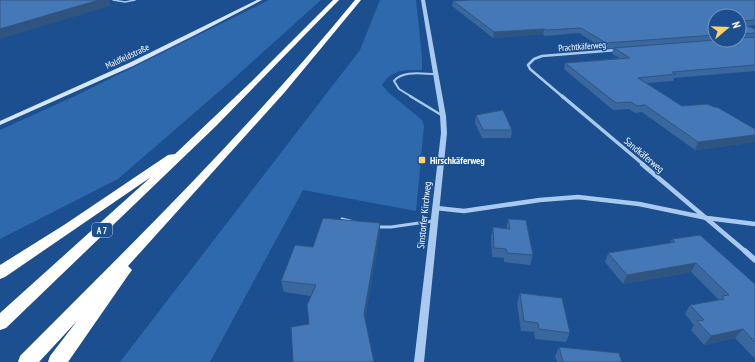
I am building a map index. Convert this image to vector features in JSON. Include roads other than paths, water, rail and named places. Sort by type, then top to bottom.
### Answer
[{"type":"highway","name":"A 7","points":[[0,323],[138,197],[202,136],[336,0]]},
{"type":"highway","points":[[27,362],[152,232],[288,83],[334,31],[358,0]]},
{"type":"highway","points":[[0,273],[69,228],[202,136]]},
{"type":"highway","points":[[57,362],[152,232]]},
{"type":"main road","name":"Maldfeldstraße","points":[[0,124],[67,95],[186,38],[260,0]]},
{"type":"street","name":"Sinstorfer Kirchweg","points":[[420,362],[444,134],[443,116],[423,0]]},
{"type":"street","name":"Prachtkäferweg","points":[[531,61],[542,56],[624,50]]},
{"type":"street","name":"Sandkäferweg","points":[[531,61],[528,65],[530,69],[755,260]]},
{"type":"street","points":[[436,208],[464,211],[540,200],[578,197],[639,204],[707,218],[755,224]]},
{"type":"lane","points":[[113,0],[125,2],[135,0]]},
{"type":"lane","points":[[435,74],[403,75],[396,77],[394,81],[399,89],[443,116]]},
{"type":"lane","points":[[342,219],[362,224]]},
{"type":"lane","points":[[375,227],[392,227],[435,220]]},
{"type":"place","name":"Hirschkäferweg","points":[[422,160]]}]
